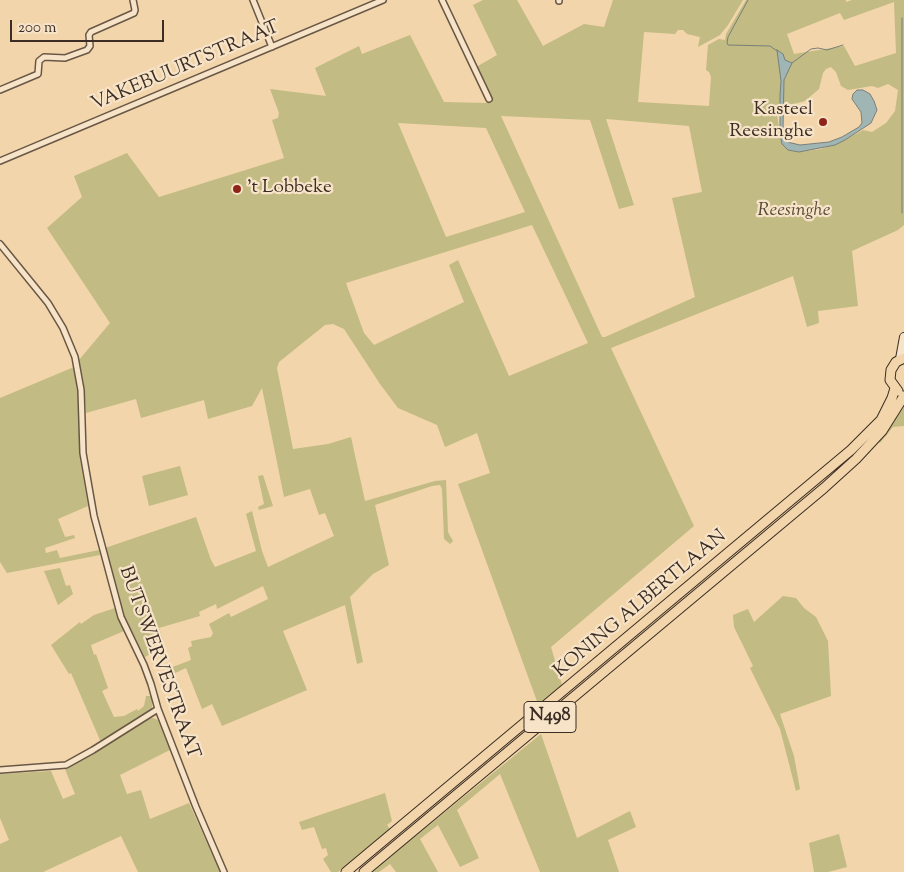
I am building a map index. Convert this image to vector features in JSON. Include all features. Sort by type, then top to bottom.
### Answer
[{"type":"main road","points":[[902,358],[891,370],[890,380],[895,388],[904,395]]},
{"type":"main road","name":"KONING ALBERTLAAN","points":[[346,872],[852,450],[881,420],[895,388]]},
{"type":"main road","name":"KONING ALBERTLAAN","points":[[364,872],[824,488],[856,459],[882,431],[904,395]]},
{"type":"street","points":[[0,90],[38,74],[39,61],[44,58],[65,58],[87,50],[90,46],[89,35],[91,32],[134,13],[133,0]]},
{"type":"street","points":[[253,0],[272,47]]},
{"type":"street","name":"VAKEBUURTSTRAAT","points":[[0,161],[383,0]]},
{"type":"street","points":[[442,0],[489,99]]},
{"type":"street","name":"BUTSWERVESTRAAT","points":[[0,244],[48,303],[63,328],[75,357],[81,390],[83,453],[94,516],[121,617],[152,684],[158,708],[196,807],[224,872]]},
{"type":"street","points":[[902,358],[904,337]]},
{"type":"street","points":[[0,770],[66,765],[158,708]]},
{"type":"green space","name":"Reesinghe","points":[[483,0],[517,0],[543,46],[584,24],[604,27],[613,0],[743,0],[720,35],[698,47],[700,37],[687,34],[683,30],[678,30],[675,34],[644,32],[638,102],[709,106],[711,77],[706,70],[708,45],[719,39],[725,40],[726,34],[746,0],[846,0],[846,2],[852,0],[904,0],[904,225],[898,230],[852,251],[858,306],[818,311],[819,323],[807,327],[793,276],[611,348],[694,526],[551,647],[562,685],[538,704],[458,484],[490,473],[477,433],[445,447],[437,425],[398,408],[344,329],[333,324],[325,325],[279,362],[277,368],[293,449],[328,444],[351,437],[365,501],[435,481],[446,480],[448,532],[453,541],[450,544],[444,539],[442,489],[440,485],[375,505],[389,565],[373,574],[350,597],[363,662],[357,664],[345,605],[283,631],[307,690],[222,726],[212,704],[202,709],[186,668],[173,674],[170,668],[191,660],[188,648],[192,646],[191,641],[211,637],[213,633],[209,624],[229,613],[231,617],[268,599],[263,586],[217,609],[216,604],[199,612],[200,616],[159,628],[163,639],[155,643],[158,650],[145,657],[124,615],[105,548],[196,517],[215,567],[256,551],[246,514],[252,511],[268,567],[334,536],[325,513],[319,515],[310,489],[284,497],[262,388],[252,406],[208,419],[204,400],[141,418],[136,399],[86,413],[84,384],[79,360],[110,323],[47,228],[82,197],[74,176],[127,153],[159,197],[284,158],[272,120],[278,118],[279,113],[270,89],[326,96],[315,68],[359,46],[362,54],[410,35],[444,102],[487,103],[471,70],[497,55],[473,5]],"holes":[[[894,2],[896,53],[855,66],[844,46],[794,54],[787,34],[840,13],[844,20]],[[831,67],[836,72],[841,86],[848,90],[872,86],[878,88],[888,84],[898,90],[895,111],[886,123],[872,132],[863,130],[845,140],[821,149],[799,152],[788,150],[782,144],[776,109],[805,101],[819,89],[823,73]],[[501,116],[590,120],[619,209],[634,205],[606,119],[689,126],[702,192],[672,198],[695,297],[602,337]],[[398,123],[486,128],[525,212],[446,237]],[[532,225],[588,343],[509,376],[458,260],[449,265],[464,302],[374,345],[364,333],[346,283]]]},
{"type":"green space","points":[[74,367],[78,398],[80,459],[88,506],[58,519],[65,537],[74,535],[75,538],[45,548],[46,553],[57,550],[60,558],[99,550],[100,555],[7,573],[0,562],[0,398]]},
{"type":"green space","points":[[904,399],[904,426],[893,427],[880,443],[877,440]]},
{"type":"green space","points":[[180,466],[188,495],[149,506],[142,476]]},
{"type":"green space","points":[[263,475],[273,506],[259,510],[258,507],[264,504],[258,476]]},
{"type":"green space","points":[[60,568],[66,586],[70,585],[73,594],[58,605],[44,571]]},
{"type":"green space","points":[[783,596],[796,598],[804,608],[816,617],[828,641],[831,696],[780,714],[794,756],[800,789],[796,791],[780,729],[750,668],[753,666],[734,627],[733,615],[748,609],[754,622]]},
{"type":"green space","points":[[115,608],[124,631],[91,645],[108,688],[102,691],[114,717],[124,716],[137,709],[138,711],[144,706],[146,696],[152,696],[152,709],[123,728],[126,733],[145,719],[153,718],[158,720],[170,750],[120,775],[127,794],[141,790],[150,819],[189,803],[220,872],[138,872],[121,836],[43,872],[0,872],[0,844],[9,840],[0,818],[0,774],[51,771],[63,799],[75,794],[65,769],[103,747],[71,673],[69,674],[51,645],[80,622],[81,624],[94,615]]},
{"type":"green space","points":[[541,734],[577,838],[630,811],[636,827],[608,840],[619,872],[540,872],[500,774],[457,810],[479,858],[460,867],[438,825],[420,839],[438,872],[396,872],[390,864],[379,872],[371,872]]},
{"type":"green space","points":[[385,793],[392,821],[387,825],[390,829],[338,872],[331,872],[323,859],[328,855],[326,848],[322,849],[314,827],[302,830],[299,822]]},
{"type":"green space","points":[[839,834],[847,867],[828,872],[814,872],[809,843]]},
{"type":"water","points":[[777,50],[783,54],[785,60],[792,63],[784,80],[783,129],[787,142],[800,145],[829,142],[859,127],[862,123],[861,112],[852,99],[853,94],[857,90],[863,90],[870,94],[874,101],[877,110],[871,123],[835,145],[799,152],[788,150],[782,144],[780,134],[781,81]]},
{"type":"waterway","points":[[748,0],[728,37],[728,45],[770,46],[777,51]]},
{"type":"waterway","points":[[902,18],[902,213]]},
{"type":"waterway","points":[[792,63],[811,49],[827,50],[843,45]]},
{"type":"place","name":"Kasteel Reesinghe","points":[[823,122]]},
{"type":"place","name":"'t Lobbeke","points":[[237,189]]}]
